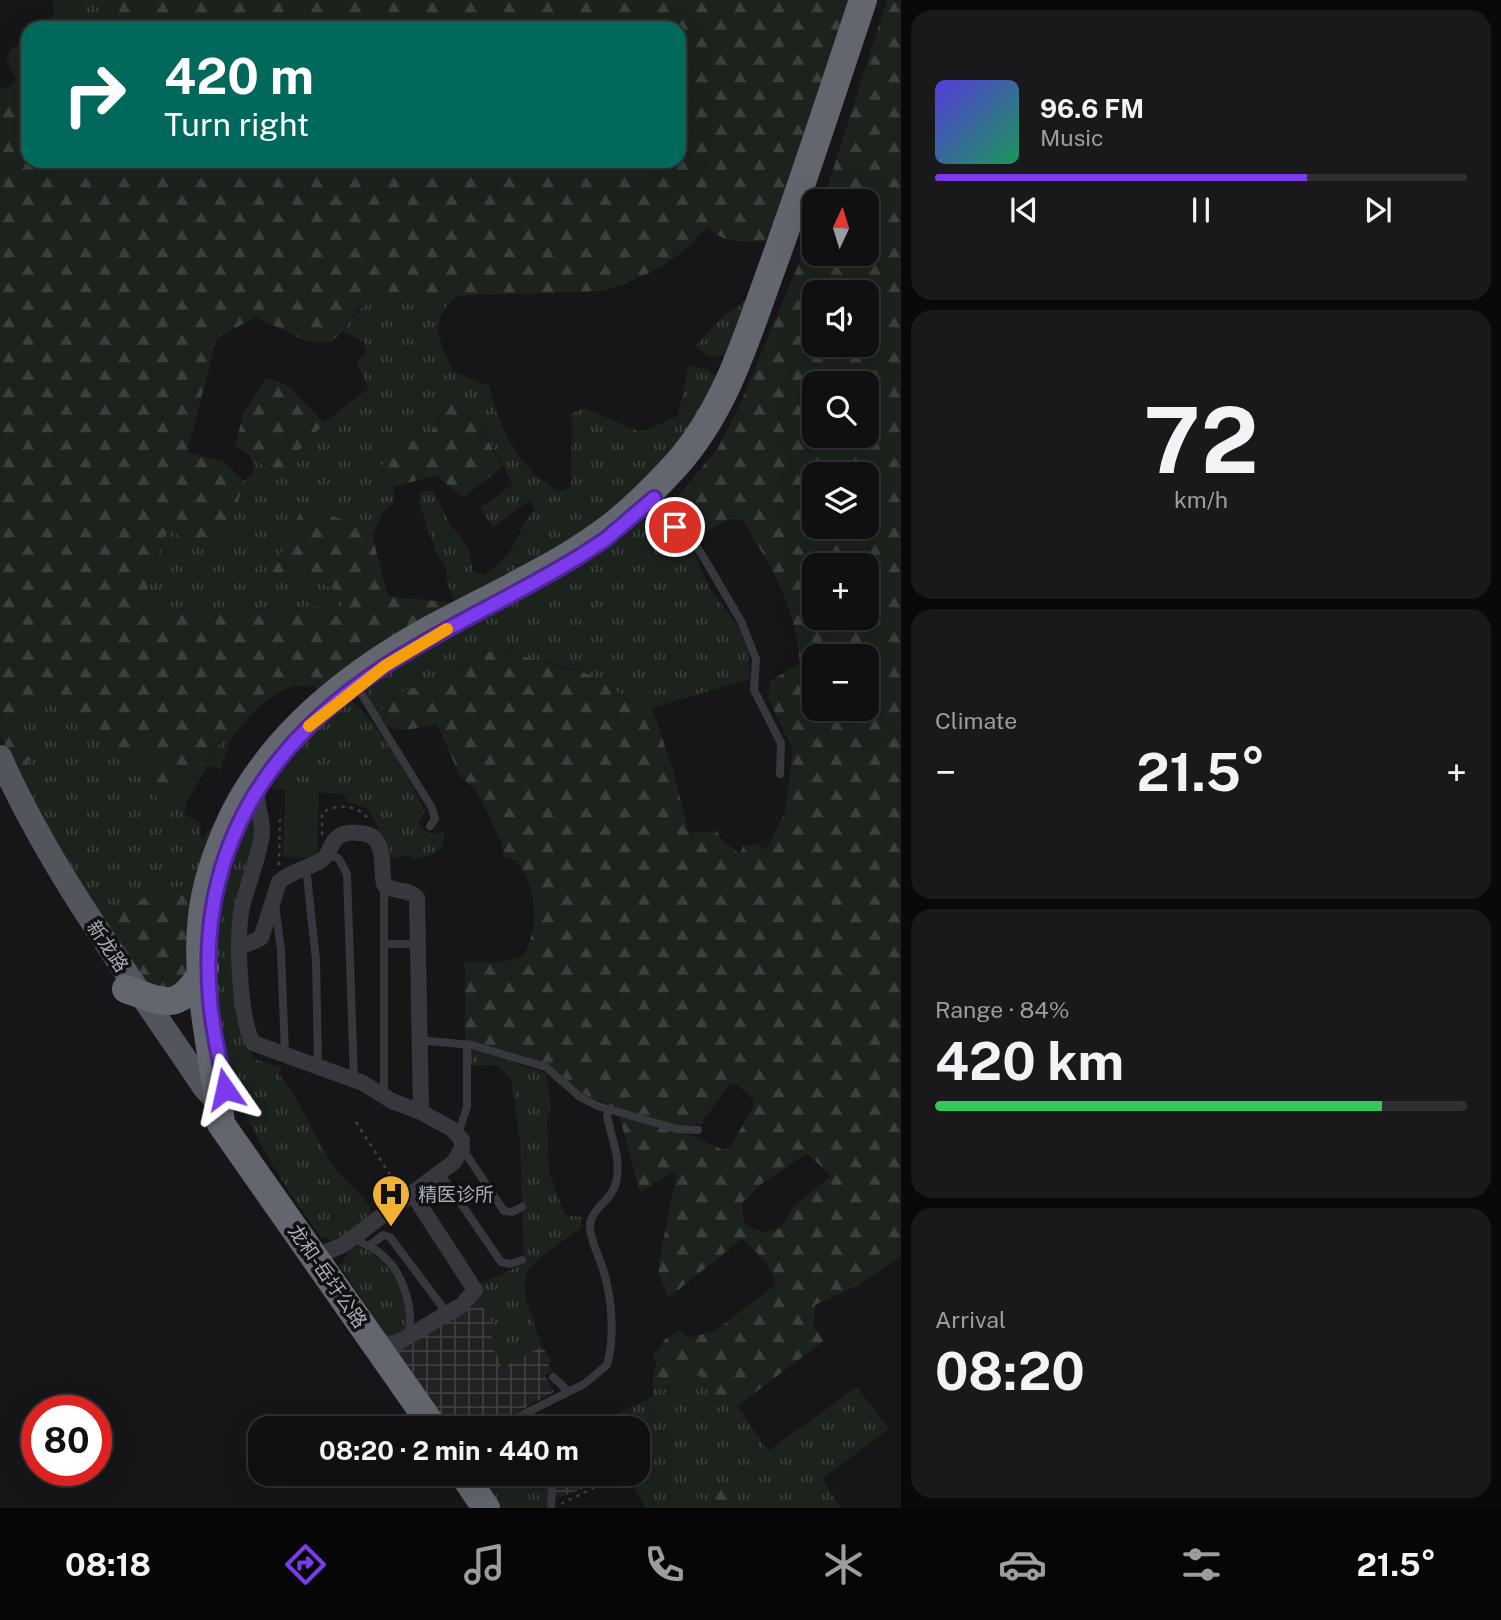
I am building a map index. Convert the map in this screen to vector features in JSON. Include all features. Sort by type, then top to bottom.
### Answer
[{"type":"highway","points":[[653,495],[701,432],[742,354],[863,0]]},
{"type":"highway","points":[[225,1117],[204,1025],[206,968],[202,914],[210,874],[221,843],[272,754],[297,727],[355,683],[444,622],[587,543],[653,495],[686,463],[722,413],[748,359],[812,181],[870,0]]},
{"type":"highway","points":[[133,992],[167,1003],[177,1002],[194,988],[206,968]]},
{"type":"highway","name":"龙和-岳圩公路","points":[[225,1117],[326,1252],[397,1340],[438,1416]]},
{"type":"highway","name":"龙和-岳圩公路","points":[[225,1117],[426,1416]]},
{"type":"highway","points":[[471,1486],[486,1508]]},
{"type":"highway","points":[[481,1486],[495,1508]]},
{"type":"main road","name":"新龙路","points":[[0,757],[46,848],[133,992]]},
{"type":"main road","name":"新龙路","points":[[0,780],[36,853],[225,1117]]},
{"type":"street","points":[[254,786],[256,808],[263,824],[242,908],[241,947],[242,999],[249,1036],[260,1047],[354,1079],[384,1097],[421,1112],[460,1141],[458,1157],[440,1173],[406,1193],[354,1237],[326,1252]]},
{"type":"street","points":[[241,947],[261,937],[279,882],[285,876],[328,853],[337,838],[343,835],[363,833],[372,836],[381,846],[384,884],[393,890],[409,891],[417,898],[421,1112]]},
{"type":"street","points":[[397,1340],[469,1299],[475,1290],[406,1193]]},
{"type":"lane","points":[[653,495],[655,508],[663,519],[688,537],[701,553],[741,621],[756,659],[754,690],[781,743],[780,774]]},
{"type":"lane","points":[[355,683],[428,801],[435,820],[430,825]]},
{"type":"lane","points":[[328,853],[339,859],[347,874],[354,1079]]},
{"type":"lane","points":[[306,867],[316,960],[318,1066]]},
{"type":"lane","points":[[384,884],[384,1097]]},
{"type":"lane","points":[[274,901],[281,950],[285,1056]]},
{"type":"lane","points":[[384,944],[419,944]]},
{"type":"lane","points":[[419,1040],[467,1044],[546,1067],[579,1097],[677,1129],[698,1130]]},
{"type":"lane","points":[[467,1044],[467,1107],[460,1141],[505,1211],[512,1212],[522,1207]]},
{"type":"lane","points":[[519,1416],[600,1374],[607,1365],[611,1319],[605,1275],[590,1230],[596,1210],[607,1201],[616,1182],[618,1155],[607,1115],[611,1108]]},
{"type":"lane","points":[[440,1173],[501,1262],[509,1264],[522,1260]]},
{"type":"lane","points":[[369,1246],[383,1235],[390,1237],[441,1304],[444,1315]]},
{"type":"lane","points":[[354,1237],[384,1256],[401,1282],[409,1313],[397,1340]]},
{"type":"lane","points":[[552,1377],[568,1391]]},
{"type":"lane","points":[[551,1508],[553,1486]]},
{"type":"path","points":[[280,813],[277,852],[285,876]]},
{"type":"path","points":[[356,1122],[406,1193]]},
{"type":"path","points":[[551,1508],[596,1486]]},
{"type":"shaded area","points":[[478,1299],[495,1328],[494,1343],[502,1368],[542,1346],[551,1361],[548,1364],[552,1371],[545,1376],[554,1392],[510,1416],[442,1416],[396,1349]]},
{"type":"shaded area","points":[[552,1486],[589,1486],[558,1498]]},
{"type":"green space","points":[[52,0],[73,0],[76,13],[96,21],[48,21],[55,13]]},
{"type":"green space","points":[[73,0],[108,0],[127,21],[96,21],[76,13]]},
{"type":"green space","points":[[108,0],[856,0],[768,241],[743,242],[727,239],[707,225],[687,248],[674,258],[632,280],[603,291],[382,298],[357,308],[343,331],[331,342],[306,341],[256,317],[217,338],[187,452],[224,462],[244,481],[228,537],[213,549],[192,544],[168,529],[141,606],[176,611],[343,606],[337,591],[322,583],[271,574],[303,506],[347,521],[372,535],[388,596],[456,603],[322,689],[308,685],[294,686],[268,699],[246,720],[229,743],[222,740],[199,766],[184,775],[181,787],[160,800],[140,782],[149,771],[151,748],[125,752],[107,749],[81,719],[78,706],[69,706],[51,681],[37,689],[19,725],[29,758],[23,790],[0,734],[0,90],[13,84],[16,79],[6,58],[11,49],[21,44],[21,168],[686,168],[686,21],[127,21]]},
{"type":"green space","points":[[887,0],[901,0],[901,1256],[857,1286],[815,1305],[813,1325],[824,1341],[741,1403],[732,1392],[717,1399],[699,1375],[661,1390],[653,1387],[653,1373],[657,1366],[652,1352],[658,1351],[665,1339],[681,1330],[688,1338],[715,1331],[775,1285],[772,1273],[742,1239],[668,1298],[659,1274],[659,1263],[676,1176],[673,1172],[640,1192],[619,1114],[681,1131],[724,1150],[730,1147],[754,1106],[753,1100],[738,1085],[729,1084],[701,1124],[681,1127],[612,1106],[576,1091],[550,1065],[465,1041],[465,966],[462,962],[499,963],[524,956],[534,919],[529,883],[517,861],[504,857],[502,844],[488,813],[475,790],[460,776],[437,724],[395,729],[383,721],[382,710],[386,701],[395,694],[447,680],[458,666],[470,657],[484,653],[513,654],[591,675],[629,698],[652,708],[672,767],[689,833],[717,831],[722,840],[740,854],[743,846],[758,844],[766,850],[785,812],[793,750],[768,698],[770,681],[800,664],[794,625],[781,588],[742,520],[731,519],[701,533],[674,517],[669,507],[718,448],[740,405],[802,256],[802,266],[879,266],[879,189],[827,189]],"holes":[[[807,1153],[831,1176],[796,1204],[780,1228],[763,1232],[747,1226],[743,1218],[743,1202],[760,1185]]]},
{"type":"green space","points":[[755,289],[730,355],[709,356],[695,347],[722,317],[744,302]]},
{"type":"green space","points":[[458,295],[442,314],[438,331],[453,371],[489,386],[493,402],[513,447],[533,472],[559,491],[571,487],[572,413],[584,408],[640,432],[678,416],[689,364],[708,370],[721,379],[691,435],[614,516],[456,603],[447,583],[446,569],[436,552],[419,503],[421,491],[433,491],[450,524],[467,547],[472,571],[485,576],[508,554],[535,511],[530,500],[493,527],[480,508],[513,484],[473,412],[461,401],[446,403],[432,435],[381,470],[394,487],[394,502],[383,512],[372,535],[347,521],[271,574],[322,583],[337,591],[344,606],[176,611],[140,606],[168,528],[192,544],[228,536],[244,481],[254,471],[251,456],[277,475],[324,423],[369,388],[356,363],[366,353],[364,342],[343,331],[360,309],[368,303],[387,297]]},
{"type":"green space","points":[[266,378],[288,385],[324,423],[277,475],[235,445],[244,412]]},
{"type":"green space","points":[[461,401],[473,412],[502,467],[463,498],[436,475],[394,487],[380,470],[388,454],[402,441],[427,437],[436,427],[446,403]]},
{"type":"green space","points":[[646,513],[692,549],[710,589],[739,627],[748,653],[750,679],[652,708],[632,702],[580,671],[507,652],[486,652],[456,666],[448,680],[396,695],[384,708],[382,718],[379,716],[367,694],[367,688],[405,661],[490,613]]},
{"type":"green space","points":[[51,681],[69,706],[78,706],[125,752],[151,748],[149,771],[184,773],[198,766],[223,740],[229,743],[221,769],[208,766],[187,801],[184,814],[200,823],[201,840],[218,818],[198,881],[151,895],[99,918],[23,790],[29,758],[19,725],[37,689]]},
{"type":"green space","points":[[351,701],[382,735],[411,784],[425,811],[419,823],[422,830],[434,834],[443,831],[443,844],[431,855],[412,859],[411,855],[386,860],[387,844],[367,808],[349,802],[342,794],[272,789],[285,765],[306,740],[329,717]]},
{"type":"green space","points":[[285,790],[319,791],[317,858],[283,857]]},
{"type":"green space","points":[[250,819],[257,822],[249,867],[239,1025],[254,1059],[282,1067],[279,1074],[288,1085],[332,1163],[369,1206],[372,1217],[333,1241],[320,1236],[269,1158],[248,1119],[220,1038],[214,995],[213,949],[225,882],[245,825]]},
{"type":"green space","points":[[198,881],[193,966],[175,993],[146,984],[99,918],[151,895]]},
{"type":"green space","points":[[471,1049],[546,1073],[551,1108],[547,1120],[549,1173],[565,1215],[582,1217],[581,1228],[542,1256],[526,1276],[527,1301],[542,1346],[502,1368],[491,1345],[494,1343],[489,1332],[495,1328],[478,1299],[478,1285],[524,1264],[520,1139],[511,1079],[497,1065],[470,1066]]},
{"type":"green space","points":[[358,1246],[380,1260],[396,1281],[406,1307],[405,1333],[389,1337],[385,1334],[340,1266],[349,1251]]},
{"type":"green space","points":[[700,1374],[732,1392],[741,1403],[738,1407],[768,1451],[857,1387],[889,1429],[822,1479],[841,1508],[743,1508],[720,1488],[705,1501],[694,1497],[676,1508],[646,1508],[634,1486],[650,1486],[650,1416],[614,1416],[653,1396],[653,1387],[662,1390]]},
{"type":"green space","points":[[486,1486],[549,1486],[546,1508],[500,1508]]},
{"type":"green space","points":[[720,1488],[743,1508],[676,1508],[694,1497],[705,1501]]},
{"type":"slow traffic","points":[[309,726],[385,666],[447,629]]},
{"type":"place","name":"精医诊所","points":[[391,1228]]},
{"type":"route","points":[[225,1089],[209,999],[209,938],[214,895],[225,855],[238,824],[257,788],[286,748],[327,710],[385,666],[580,556],[606,539],[654,498],[655,508],[663,519],[675,527]]}]
